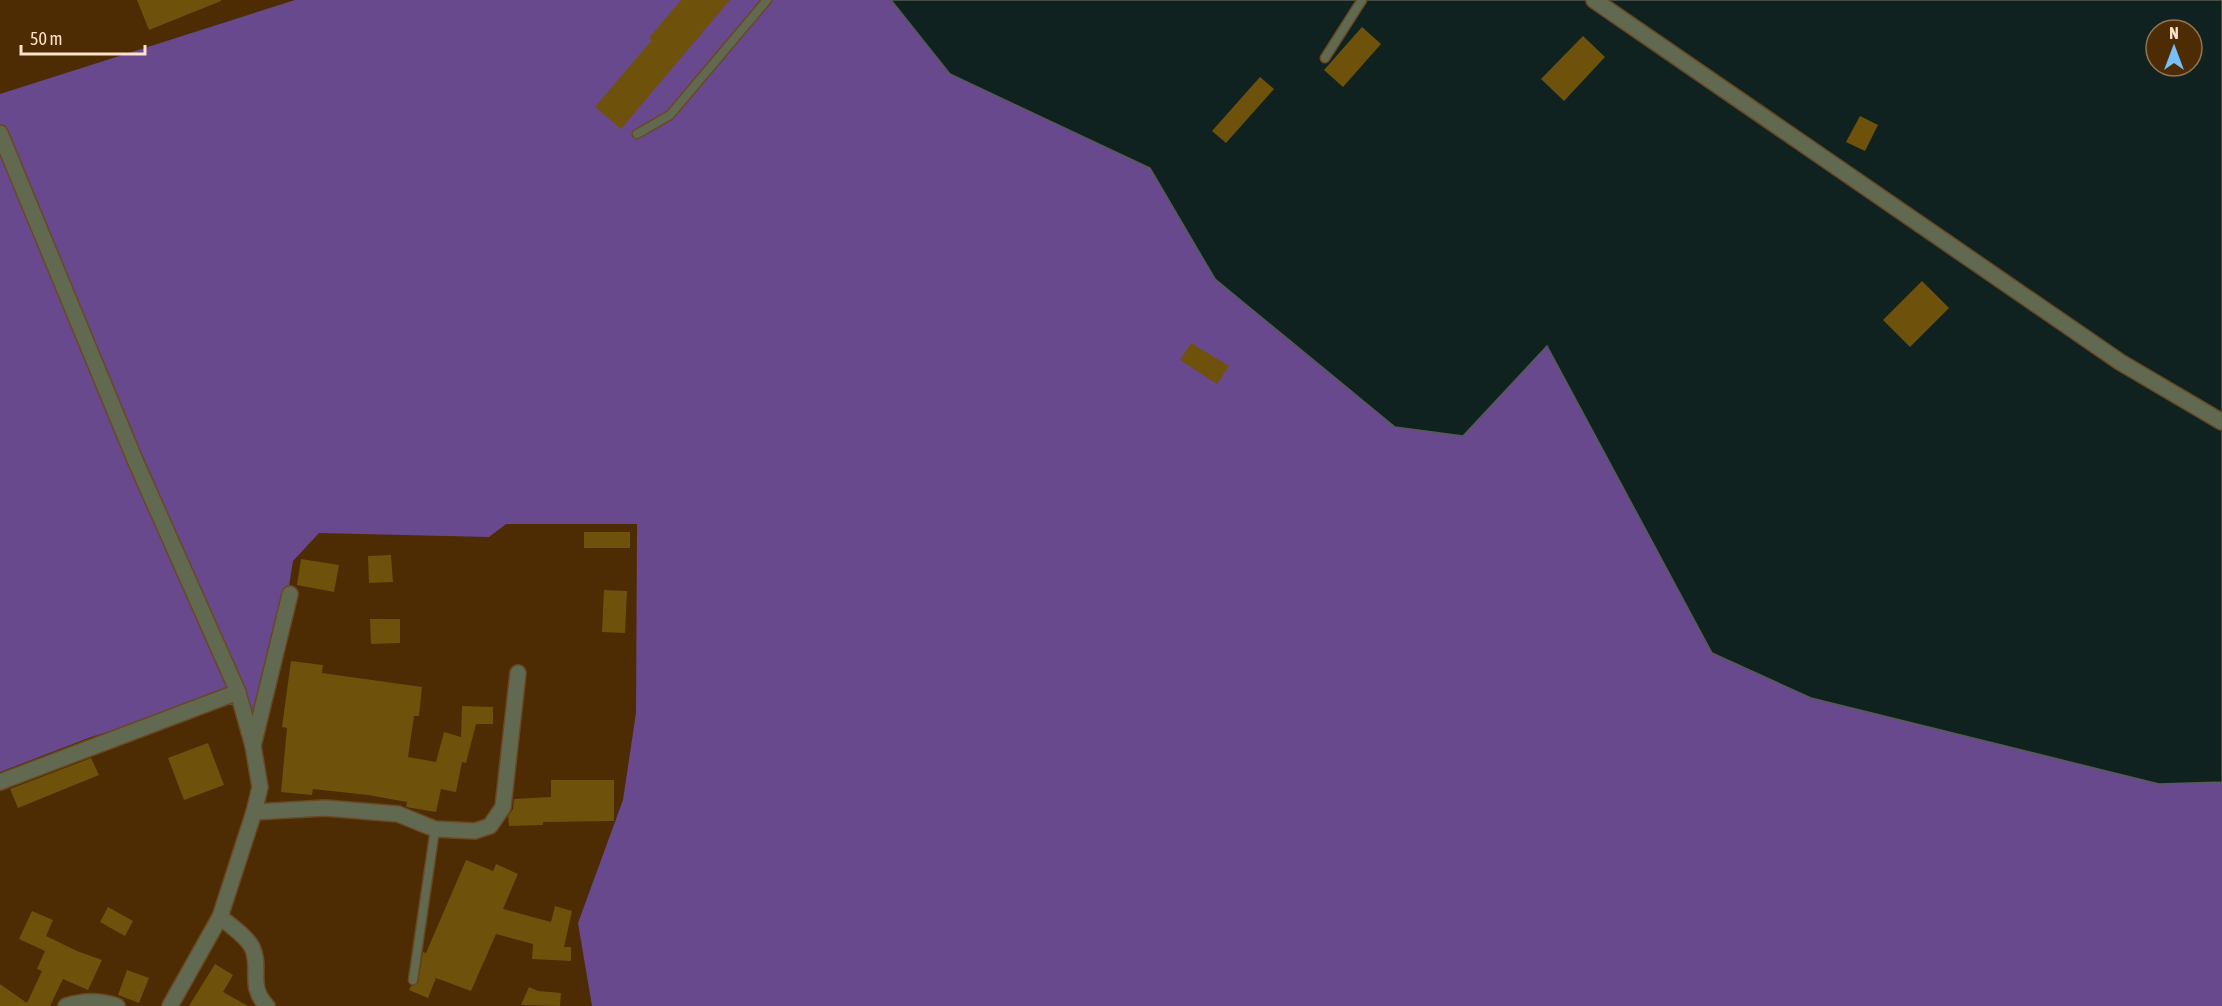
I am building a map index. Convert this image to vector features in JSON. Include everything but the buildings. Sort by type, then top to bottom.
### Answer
[{"type":"street","points":[[1594,0],[2120,362],[2222,422]]},
{"type":"street","points":[[0,133],[135,460],[238,692],[253,746],[260,787],[254,812],[220,917],[170,1006]]},
{"type":"street","points":[[253,746],[290,594]]},
{"type":"street","points":[[254,812],[325,808],[398,814],[435,829],[475,831],[490,826],[503,807],[518,673]]},
{"type":"street","points":[[0,782],[238,692]]},
{"type":"street","points":[[220,917],[251,945],[255,956],[255,986],[267,1006]]},
{"type":"street","points":[[66,1006],[81,1001],[103,1001],[117,1006]]},
{"type":"lane","points":[[637,134],[670,115],[767,0]]},
{"type":"lane","points":[[1325,58],[1362,0]]},
{"type":"lane","points":[[413,980],[435,829]]},
{"type":"shaded area","points":[[295,0],[891,0],[950,74],[1150,168],[1215,279],[1463,436],[1547,345],[1712,653],[2159,784],[2222,782],[2222,1006],[592,1006],[578,923],[623,800],[636,713],[637,524],[506,524],[489,537],[319,533],[293,561],[269,708],[253,712],[214,700],[91,737],[0,772],[0,94]]},
{"type":"water","points":[[891,0],[2222,0],[2222,782],[2159,784],[1811,698],[1712,653],[1547,346],[1463,436],[1395,427],[1215,279],[1150,168],[950,74]]}]
